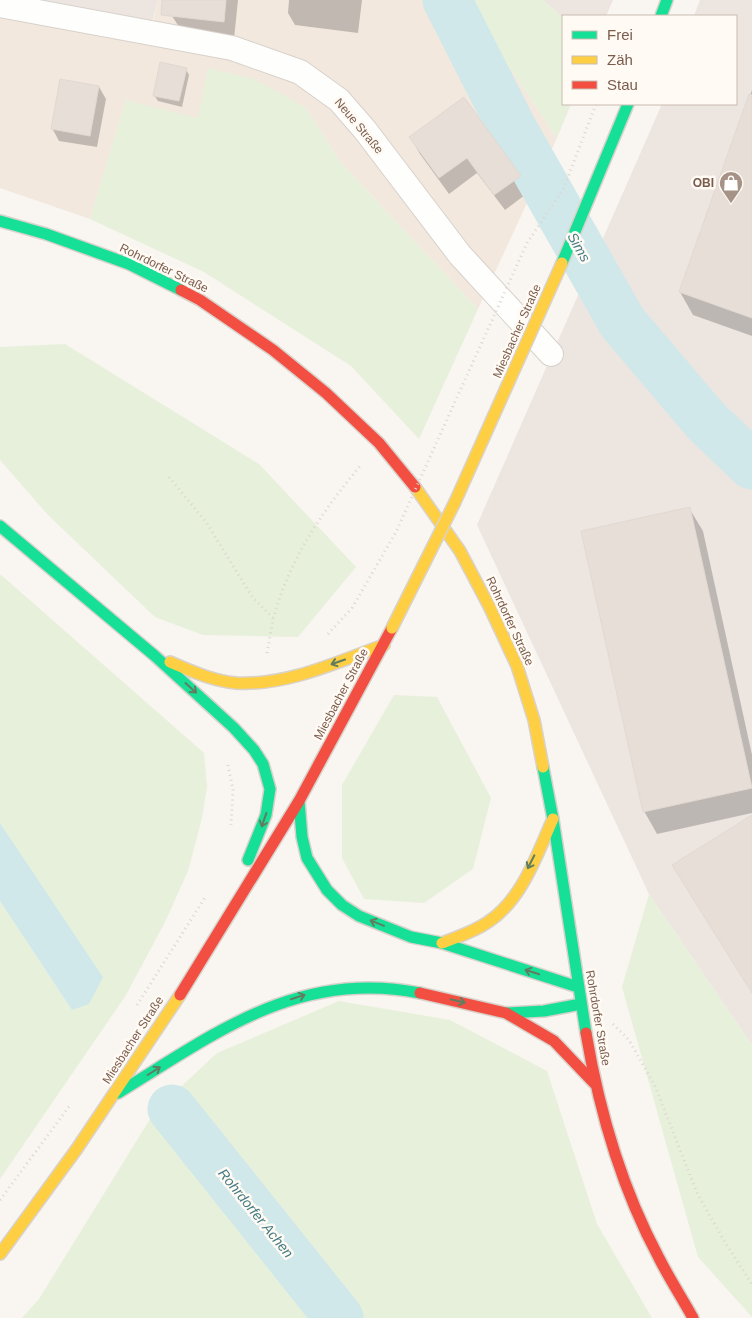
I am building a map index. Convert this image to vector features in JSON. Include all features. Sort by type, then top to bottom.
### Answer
[{"type":"main road","points":[[661,15],[667,0]]},
{"type":"main road","name":"Miesbacher Straße","points":[[0,1254],[113,1096],[190,980],[299,801],[384,645],[463,484],[562,264],[628,105]]},
{"type":"main road","name":"Rohrdorfer Straße","points":[[0,221],[46,234],[129,264],[200,300],[274,350],[326,393],[379,443],[420,493],[460,551],[490,608],[517,666],[534,720],[553,819],[578,987],[595,1084],[611,1141],[637,1211],[658,1257],[693,1318]]},
{"type":"main road","points":[[0,526],[155,656],[234,728],[254,750],[263,764],[270,789],[266,815],[243,868]]},
{"type":"main road","points":[[155,656],[210,677],[235,683],[285,679],[384,645]]},
{"type":"main road","points":[[299,801],[302,837],[307,858],[326,890],[342,905],[359,916],[411,937],[442,943],[578,987]]},
{"type":"main road","points":[[442,943],[472,931],[493,919],[512,900],[553,819]]},
{"type":"main road","points":[[190,980],[197,947]]},
{"type":"main road","points":[[113,1096],[217,1032],[267,1007],[312,993],[354,987],[396,988],[448,998],[506,1013],[525,1014],[581,1004]]},
{"type":"main road","points":[[506,1013],[554,1041],[595,1084]]},
{"type":"street","name":"Neue Straße","points":[[0,5],[232,48],[300,72],[339,100],[365,130],[460,255],[551,354]]},
{"type":"path","points":[[352,608],[396,532],[527,243],[563,190],[596,105]]},
{"type":"path","points":[[267,655],[274,618],[286,583],[301,550],[333,498],[379,443]]},
{"type":"path","points":[[169,477],[206,522],[253,598],[274,618]]},
{"type":"path","points":[[226,759],[233,790],[230,829]]},
{"type":"path","points":[[134,1010],[209,892]]},
{"type":"path","points":[[610,1020],[628,1040],[655,1086],[697,1193],[726,1244],[752,1284]]},
{"type":"path","points":[[0,1200],[74,1100]]},
{"type":"shaded area","points":[[0,0],[153,23],[158,0],[464,0],[557,138],[478,309],[341,163],[305,107],[199,119],[126,101],[90,219],[0,188]]},
{"type":"shaded area","points":[[23,0],[158,0],[152,23]]},
{"type":"shaded area","points":[[543,0],[613,0],[606,15],[562,15],[562,17]]},
{"type":"shaded area","points":[[700,0],[752,0],[752,1045],[649,894],[477,525],[662,105],[737,105],[737,15],[694,15]]},
{"type":"green space","points":[[464,0],[543,0],[562,17],[562,105],[571,105],[557,138]]},
{"type":"green space","points":[[208,68],[254,79],[305,107],[341,163],[478,309],[419,439],[351,366],[204,272],[90,219],[126,100],[198,118]]},
{"type":"green space","points":[[65,344],[259,464],[356,567],[298,637],[203,635],[155,617],[48,515],[0,460],[0,347]]},
{"type":"green space","points":[[0,574],[204,753],[207,787],[202,818],[188,871],[165,922],[126,995],[0,1179],[0,901],[72,1010],[103,977],[0,823]]},
{"type":"green space","points":[[394,695],[437,697],[491,798],[473,869],[424,903],[364,899],[342,858],[342,785]]},
{"type":"green space","points":[[649,894],[752,1045],[752,1317],[698,1257],[622,987]]},
{"type":"green space","points":[[339,1001],[450,1020],[547,1071],[597,1224],[652,1318],[22,1318],[39,1299],[155,1111],[217,1053]]},
{"type":"water","points":[[0,823],[103,977],[89,1004],[72,1010],[0,901]]},
{"type":"building","points":[[162,0],[226,0],[224,22],[161,15]]},
{"type":"building","points":[[160,62],[187,68],[179,101],[153,96]]},
{"type":"building","points":[[60,79],[99,86],[90,136],[51,129]]},
{"type":"building","name":"OBI","points":[[749,94],[752,95],[752,318],[679,292]]},
{"type":"building","points":[[464,97],[521,176],[494,195],[467,158],[439,178],[409,137]]},
{"type":"building","points":[[690,507],[752,788],[643,812],[581,531]]},
{"type":"building","points":[[752,815],[752,993],[672,865]]},
{"type":"waterway","name":"Sims","points":[[447,0],[512,128],[622,322],[706,421],[752,465]]},
{"type":"waterway","name":"Rohrdorfer Achen","points":[[172,1109],[339,1318]]},
{"type":"traffic: fast","points":[[661,15],[667,0]]},
{"type":"traffic: fast","points":[[562,263],[628,105]]},
{"type":"traffic: fast","points":[[0,221],[46,234],[129,264],[181,290]]},
{"type":"traffic: fast","points":[[0,526],[155,656],[234,728],[254,750],[263,764],[270,789],[266,815],[248,860]]},
{"type":"traffic: fast","points":[[543,767],[553,819],[586,1033]]},
{"type":"traffic: fast","points":[[299,801],[302,837],[307,858],[327,890],[342,905],[359,916],[411,937],[442,943],[578,987]]},
{"type":"traffic: fast","points":[[118,1093],[224,1029],[260,1012],[297,998],[335,990],[376,988],[420,993]]},
{"type":"traffic: fast","points":[[506,1013],[544,1011],[581,1004]]},
{"type":"traffic: slow","points":[[392,628],[455,502],[562,263]]},
{"type":"traffic: slow","points":[[415,487],[460,551],[490,608],[517,666],[534,720],[543,767]]},
{"type":"traffic: slow","points":[[170,662],[219,680],[236,683],[255,683],[274,681],[312,672],[384,645]]},
{"type":"traffic: slow","points":[[442,943],[483,926],[500,913],[510,902],[527,875],[553,819]]},
{"type":"traffic: slow","points":[[0,1254],[76,1150],[180,995]]},
{"type":"traffic: jam","points":[[181,290],[200,300],[273,350],[326,393],[379,443],[415,487]]},
{"type":"traffic: jam","points":[[180,995],[299,801],[392,628]]},
{"type":"traffic: jam","points":[[420,993],[506,1013],[554,1041],[595,1084]]},
{"type":"traffic: jam","points":[[586,1033],[605,1120],[623,1177],[646,1232],[693,1318]]},
{"type":"place","name":"OBI","points":[[731,204]]}]
